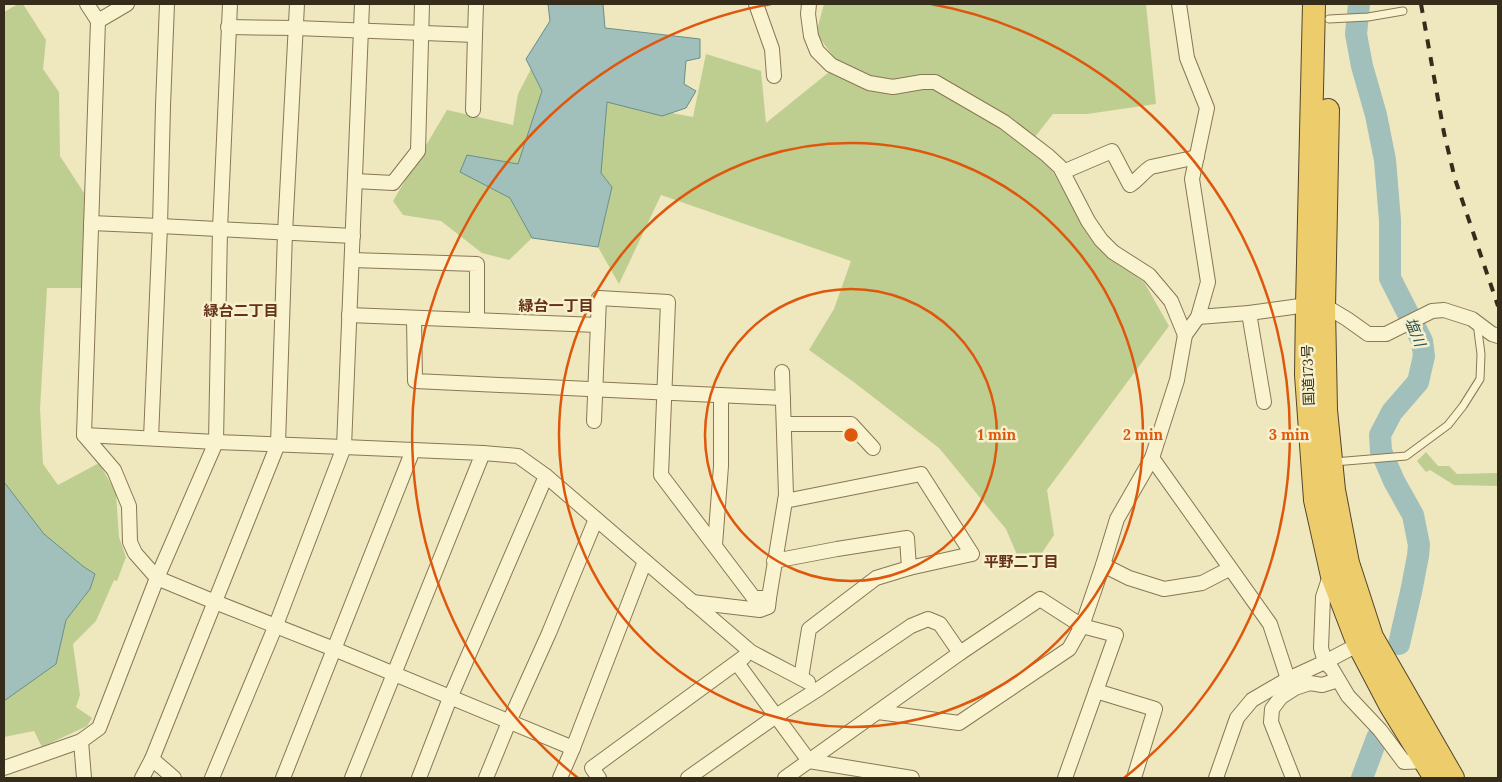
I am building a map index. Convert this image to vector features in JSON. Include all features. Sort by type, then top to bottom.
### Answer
[{"type":"highway","name":"国道173号","points":[[1324,9],[1316,307],[1306,375],[1315,500],[1390,705],[1439,770]]},
{"type":"highway","name":"国道173号","points":[[1316,307],[1340,570]]},
{"type":"street","points":[[88,4],[98,21],[84,435],[114,470],[129,506],[130,542],[135,554],[157,578],[276,625],[573,748]]},
{"type":"street","points":[[98,21],[127,4]]},
{"type":"street","points":[[151,438],[167,4]]},
{"type":"street","points":[[4,768],[81,741],[99,728],[157,578],[216,442],[220,229],[230,4]]},
{"type":"street","points":[[142,778],[152,759],[278,444],[285,233],[297,4]]},
{"type":"street","points":[[212,778],[276,625],[344,447],[362,4]]},
{"type":"street","points":[[355,181],[393,183],[418,151],[422,4]]},
{"type":"street","points":[[473,110],[476,4]]},
{"type":"street","points":[[756,4],[772,49],[774,76]]},
{"type":"street","points":[[809,4],[810,36],[817,51],[831,64],[869,83],[893,87],[922,82],[935,82],[1004,122],[1047,155],[1060,167],[1088,221],[1101,240],[1113,252],[1149,275],[1171,301],[1185,336]]},
{"type":"street","points":[[878,712],[960,723],[1069,649],[1082,626],[1117,519],[1152,458],[1177,380],[1185,336],[1198,317],[1208,282],[1192,179],[1207,108],[1187,58],[1179,4]]},
{"type":"street","points":[[228,27],[475,35]]},
{"type":"street","points":[[1063,172],[1112,151],[1130,185],[1150,167],[1197,158]]},
{"type":"street","points":[[91,223],[353,236]]},
{"type":"street","points":[[352,260],[477,264],[477,320]]},
{"type":"street","points":[[594,422],[599,298],[668,302],[661,475],[754,598],[769,598]]},
{"type":"street","points":[[1198,317],[1316,307],[1332,310],[1340,314],[1368,334],[1386,334],[1432,311],[1444,310],[1472,319],[1497,338]]},
{"type":"street","points":[[1249,313],[1264,402]]},
{"type":"street","points":[[349,315],[598,325]]},
{"type":"street","points":[[414,318],[414,381],[783,398]]},
{"type":"street","points":[[692,602],[760,610],[768,607],[785,501],[782,372]]},
{"type":"street","points":[[715,545],[722,466],[722,395]]},
{"type":"street","points":[[784,424],[851,424],[874,448]]},
{"type":"street","points":[[84,435],[518,456],[546,476],[751,652],[820,688]]},
{"type":"street","points":[[283,778],[413,450]]},
{"type":"street","points":[[352,778],[483,454]]},
{"type":"street","points":[[1152,458],[1270,624],[1288,679]]},
{"type":"street","points":[[785,501],[921,474],[972,554],[909,568],[876,578],[809,629],[801,678]]},
{"type":"street","points":[[419,778],[450,698],[546,476]]},
{"type":"street","points":[[486,778],[596,519]]},
{"type":"street","points":[[774,561],[907,538],[909,568]]},
{"type":"street","points":[[560,778],[645,561]]},
{"type":"street","points":[[1103,565],[1129,578],[1164,589],[1202,583],[1230,568]]},
{"type":"street","points":[[1340,570],[1329,579],[1323,597],[1321,648],[1325,662],[1332,669],[1348,696],[1380,730],[1404,762],[1439,770]]},
{"type":"street","points":[[785,778],[960,653],[1040,599],[1082,626],[1116,635],[1065,778]]},
{"type":"street","points":[[691,777],[776,716],[911,626],[928,619],[940,624],[960,653]]},
{"type":"street","points":[[1216,778],[1238,718],[1252,700],[1288,679],[1365,641]]},
{"type":"street","points":[[599,778],[592,768],[751,652]]},
{"type":"street","points":[[737,662],[809,761],[912,778]]},
{"type":"street","points":[[1293,778],[1271,722],[1272,709],[1281,696],[1295,688],[1310,683],[1322,684],[1338,680]]},
{"type":"street","points":[[1096,691],[1155,709],[1134,778]]},
{"type":"street","points":[[81,741],[84,778]]},
{"type":"street","points":[[152,759],[174,778]]},
{"type":"lane","points":[[1324,9],[1368,17],[1403,11]]},
{"type":"lane","points":[[1331,463],[1406,456],[1448,425],[1480,379],[1481,354],[1477,323]]},
{"type":"green space","points":[[18,4],[23,4],[46,40],[43,69],[59,92],[60,156],[84,193],[84,288],[47,288],[40,409],[43,464],[58,485],[99,463],[116,493],[119,537],[126,557],[117,581],[114,580],[96,621],[73,644],[80,695],[76,707],[92,718],[87,726],[42,747],[34,731],[4,737],[4,701],[56,664],[66,620],[90,589],[95,574],[44,534],[4,482],[4,12]]},
{"type":"green space","points":[[824,4],[1146,4],[1156,104],[1087,114],[1053,114],[1034,138],[1090,238],[1144,282],[1169,326],[1047,490],[1054,535],[1037,560],[1018,557],[1006,529],[939,448],[809,350],[834,309],[851,261],[661,195],[619,284],[598,247],[612,187],[601,173],[607,101],[693,117],[706,54],[761,71],[766,123],[839,64],[816,33]]},
{"type":"green space","points":[[531,69],[542,91],[518,165],[468,155],[510,198],[532,238],[509,260],[482,253],[441,221],[403,215],[393,201],[447,110],[513,125],[518,94]]},
{"type":"green space","points":[[1426,452],[1438,466],[1449,466],[1457,474],[1498,473],[1498,486],[1454,485],[1430,470],[1426,472],[1417,461]]},
{"type":"water","points":[[548,4],[603,4],[605,28],[700,39],[700,58],[686,61],[684,84],[696,91],[686,108],[662,116],[607,102],[601,173],[612,187],[598,247],[532,238],[510,198],[460,172],[467,155],[518,164],[542,91],[526,59],[550,21]]},
{"type":"water","points":[[4,482],[44,534],[95,574],[90,589],[66,620],[56,664],[4,701]]},
{"type":"waterway","name":"塩川","points":[[1359,4],[1356,34],[1385,160],[1390,220],[1390,278],[1422,341],[1424,356],[1418,382],[1392,412],[1380,435],[1381,451],[1394,481],[1413,515],[1419,545],[1399,644]]},
{"type":"waterway","name":"塩川","points":[[1362,778],[1377,738]]},
{"type":"railway","points":[[1421,4],[1444,133],[1455,179],[1498,306]]},
{"type":"district","name":"緑台一丁目","points":[[556,306]]},
{"type":"district","name":"緑台二丁目","points":[[241,311]]},
{"type":"district","name":"平野二丁目","points":[[1021,562]]}]
